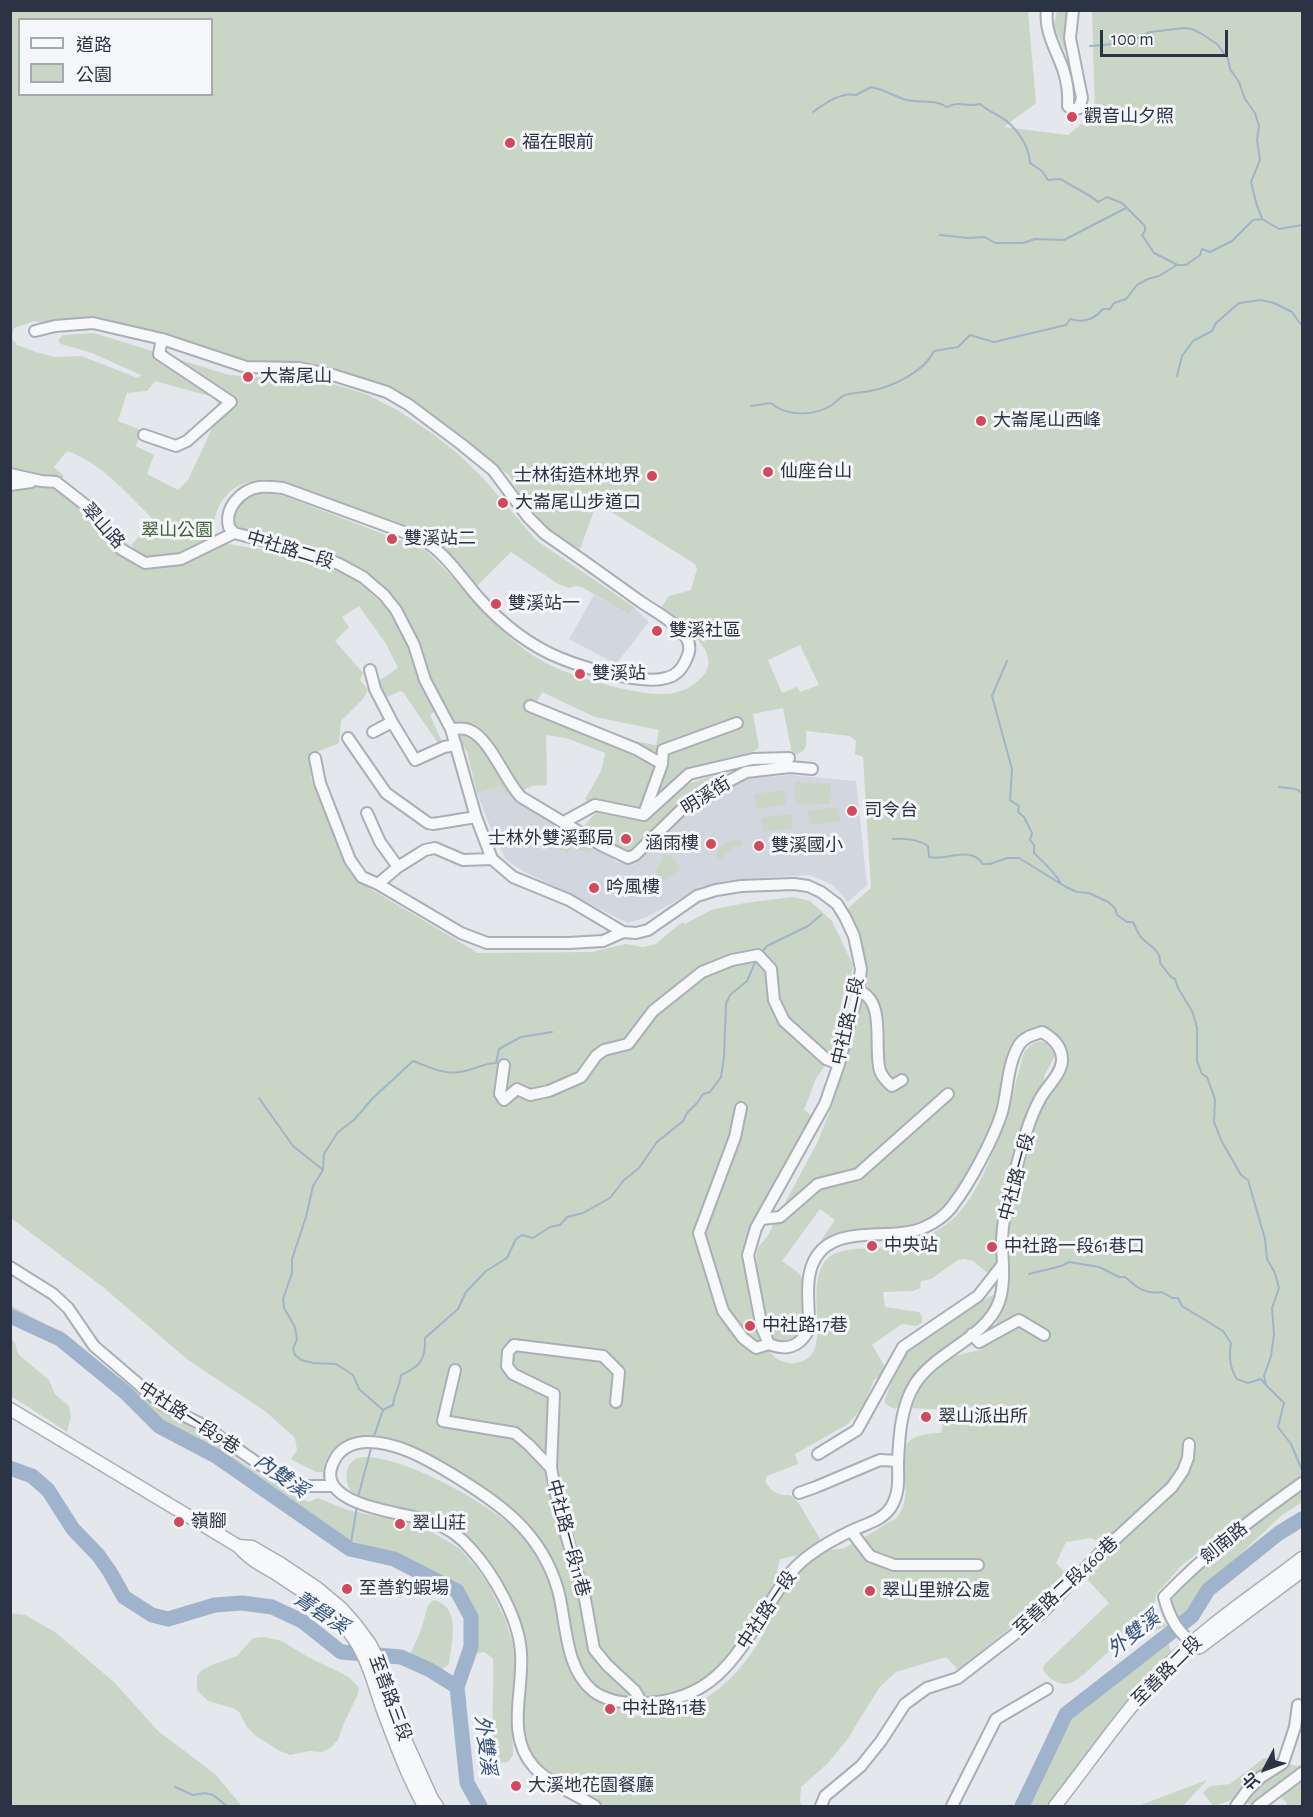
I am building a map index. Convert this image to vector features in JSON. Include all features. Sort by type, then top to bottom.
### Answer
[{"type":"street","points":[[1047,10],[1045,21],[1063,70],[1069,93],[1068,106],[1073,110],[1079,108],[1082,98],[1070,38],[1073,10]]},
{"type":"street","name":"中社路二段","points":[[35,331],[55,326],[93,323],[162,339],[246,367],[299,368],[373,386],[394,396],[461,444],[493,470],[528,517],[544,534],[658,613],[683,633],[689,641],[688,656],[675,674],[668,678],[640,680],[561,658],[535,646],[501,619],[444,556],[420,538],[283,488],[260,486],[251,489],[231,506],[227,520],[234,533],[305,551],[339,564],[363,577],[384,595],[406,626],[425,680],[451,729],[476,817],[492,859],[513,877],[569,900],[623,932],[636,933],[648,930],[688,901],[716,890],[752,885],[808,886],[837,904],[846,917],[859,954],[861,969],[858,991],[839,1064],[825,1104],[756,1228],[748,1255],[762,1328],[769,1344]]},
{"type":"street","points":[[144,435],[176,446],[187,441],[231,402],[159,354],[162,339]]},
{"type":"street","name":"翠山路","points":[[10,474],[56,482],[93,511],[121,549],[145,563],[181,559],[234,533]]},
{"type":"street","points":[[10,485],[41,481]]},
{"type":"street","points":[[370,670],[375,690],[416,760],[444,747],[456,745]]},
{"type":"street","points":[[530,706],[636,749],[662,764]]},
{"type":"street","points":[[373,732],[392,722]]},
{"type":"street","points":[[644,814],[662,764],[663,750],[737,723]]},
{"type":"street","name":"明溪街","points":[[451,729],[464,728],[472,731],[483,741],[512,788],[521,797],[601,845],[628,858],[635,855],[680,811],[697,798],[746,772],[790,767],[812,769]]},
{"type":"street","points":[[348,738],[386,793],[428,823],[476,817]]},
{"type":"street","points":[[315,758],[320,783],[350,860],[362,878],[378,884],[461,933],[487,943],[569,944],[603,941],[623,932]]},
{"type":"street","points":[[644,814],[689,774],[753,759],[789,758]]},
{"type":"street","points":[[564,822],[595,805],[644,814]]},
{"type":"street","points":[[368,813],[380,842],[398,867]]},
{"type":"street","points":[[378,884],[398,867],[426,850],[435,848],[463,860],[492,859]]},
{"type":"street","points":[[504,1065],[500,1094],[504,1100],[518,1089],[530,1095],[549,1091],[571,1082],[581,1077],[596,1056],[604,1050],[628,1044],[653,1011],[702,972],[732,960],[758,956],[771,969],[774,1000],[784,1021],[826,1059],[839,1064]]},
{"type":"street","points":[[858,991],[865,993],[873,1002],[878,1032],[880,1070],[885,1080],[892,1086],[902,1080]]},
{"type":"street","name":"中社路一段","points":[[333,1486],[330,1471],[334,1460],[342,1449],[354,1444],[371,1442],[401,1448],[428,1461],[493,1500],[522,1525],[548,1565],[557,1590],[570,1650],[579,1675],[596,1693],[620,1703],[666,1702],[688,1695],[711,1683],[740,1652],[792,1571],[814,1551],[886,1514],[895,1502],[898,1488],[901,1425],[909,1395],[918,1379],[936,1360],[989,1320],[1000,1298],[1004,1212],[1037,1103],[1060,1068],[1063,1057],[1053,1038],[1042,1032],[1030,1035],[1020,1043],[1014,1056],[1003,1110],[995,1131],[953,1205],[943,1216],[924,1228],[837,1239],[824,1247],[815,1258],[810,1272],[808,1331],[796,1345],[779,1348],[769,1344]]},
{"type":"street","points":[[761,1219],[780,1217],[818,1184],[858,1174],[948,1094]]},
{"type":"street","points":[[741,1108],[735,1137],[699,1233],[723,1311],[743,1338],[756,1348],[769,1344]]},
{"type":"street","points":[[818,1454],[857,1430],[903,1347],[978,1296],[1003,1264]]},
{"type":"street","name":"中社路一段9巷","points":[[10,1267],[53,1294],[68,1308],[94,1346],[164,1405],[201,1424],[285,1482],[296,1486],[333,1486]]},
{"type":"street","points":[[972,1334],[979,1342],[1019,1320],[1044,1335]]},
{"type":"street","name":"中社路一段11巷","points":[[616,1402],[619,1372],[603,1356],[514,1345],[508,1352],[507,1366],[513,1374],[554,1394],[550,1468],[560,1514],[585,1599],[594,1648],[635,1691],[642,1703]]},
{"type":"street","points":[[455,1371],[443,1421],[515,1433],[529,1444],[550,1468]]},
{"type":"street","name":"至善路三段","points":[[10,1409],[238,1546],[248,1557],[329,1610],[365,1647],[376,1667],[422,1780],[437,1806]]},
{"type":"street","name":"至善路二段460巷","points":[[821,1806],[825,1796],[861,1766],[881,1741],[905,1704],[927,1688],[958,1678],[1042,1613],[1098,1555],[1172,1487],[1183,1471],[1188,1458],[1189,1444]]},
{"type":"street","points":[[799,1493],[880,1460],[898,1461]]},
{"type":"street","name":"劍南路","points":[[1192,1643],[1168,1614],[1164,1597],[1187,1573],[1230,1536],[1302,1483]]},
{"type":"street","points":[[333,1486],[344,1496],[360,1504],[431,1521],[458,1536],[473,1550],[504,1599],[516,1626],[521,1650],[518,1725],[524,1752],[534,1767],[550,1780],[595,1806]]},
{"type":"street","points":[[851,1531],[870,1556],[894,1565],[978,1565]]},
{"type":"street","name":"至善路二段","points":[[1055,1806],[1136,1700],[1167,1665],[1255,1591],[1302,1558]]},
{"type":"street","name":"至善路二段","points":[[1065,1806],[1141,1705],[1173,1670],[1192,1643],[1302,1571]]},
{"type":"street","name":"至善路三段","points":[[376,1667],[391,1732],[414,1788],[424,1806]]},
{"type":"street","points":[[952,1806],[996,1719],[1047,1689]]},
{"type":"street","points":[[1236,1806],[1261,1777],[1283,1763],[1295,1727],[1298,1705]]},
{"type":"street","points":[[1258,1806],[1302,1773]]},
{"type":"shaded area","points":[[594,595],[629,615],[634,607],[649,622],[616,664],[569,639]]},
{"type":"shaded area","name":"雙溪國小","points":[[791,775],[856,781],[867,885],[848,902],[833,885],[810,875],[728,880],[701,887],[647,917],[628,923],[523,871],[506,860],[477,793],[499,787],[617,862],[633,865],[695,805],[744,779]]},
{"type":"green space","name":"翠山公園","points":[[10,11],[1028,11],[1036,103],[1004,127],[1068,135],[1095,113],[1092,11],[1302,11],[1302,1477],[1182,1565],[1156,1594],[1154,1609],[1167,1626],[1138,1637],[1106,1654],[1071,1683],[1062,1684],[1050,1678],[1043,1670],[1044,1665],[1109,1603],[1087,1579],[1081,1565],[1092,1553],[1097,1541],[1091,1538],[1066,1542],[1056,1563],[1066,1574],[1038,1605],[958,1670],[946,1657],[896,1672],[879,1688],[847,1740],[828,1763],[801,1787],[802,1806],[602,1806],[537,1764],[528,1751],[521,1732],[525,1651],[509,1601],[477,1550],[463,1536],[433,1518],[363,1501],[355,1496],[347,1483],[346,1475],[351,1462],[365,1457],[381,1459],[419,1471],[460,1491],[515,1529],[527,1542],[549,1582],[573,1667],[582,1682],[595,1695],[619,1710],[637,1716],[661,1715],[699,1702],[715,1692],[743,1664],[765,1631],[780,1595],[802,1566],[823,1551],[844,1548],[864,1538],[895,1519],[903,1506],[906,1493],[903,1452],[908,1442],[920,1436],[941,1433],[945,1410],[912,1408],[922,1383],[944,1358],[980,1350],[986,1345],[999,1317],[1010,1280],[1007,1234],[1010,1211],[1027,1147],[1042,1104],[1064,1071],[1066,1053],[1061,1043],[1046,1028],[1037,1026],[1025,1032],[1018,1039],[1008,1061],[994,1124],[952,1203],[940,1215],[922,1226],[861,1233],[824,1242],[821,1240],[835,1220],[820,1209],[782,1261],[802,1277],[807,1311],[806,1325],[801,1337],[782,1346],[775,1341],[769,1331],[763,1308],[756,1256],[759,1246],[768,1235],[818,1141],[833,1103],[861,985],[862,966],[859,947],[845,911],[871,888],[863,757],[855,754],[856,741],[850,736],[806,731],[805,749],[795,755],[792,754],[783,708],[753,714],[759,747],[755,751],[685,768],[688,784],[715,775],[719,777],[719,781],[688,800],[647,839],[625,854],[590,834],[583,827],[596,813],[585,799],[601,771],[605,753],[566,738],[546,735],[546,785],[532,786],[512,796],[499,787],[477,793],[467,752],[429,683],[415,636],[398,607],[362,572],[348,564],[238,531],[234,526],[233,515],[239,505],[253,495],[275,494],[425,550],[486,615],[536,657],[580,677],[611,686],[655,694],[682,691],[691,687],[702,677],[708,667],[708,658],[697,638],[660,609],[669,596],[691,590],[697,569],[695,564],[600,505],[595,508],[580,549],[560,539],[529,512],[509,475],[388,387],[299,363],[247,361],[129,326],[80,320],[43,323],[34,321],[14,328],[12,338],[17,345],[55,357],[81,356],[138,378],[141,375],[92,353],[61,344],[58,340],[63,335],[94,333],[229,375],[326,382],[366,394],[399,411],[457,453],[483,478],[536,540],[634,607],[629,615],[582,587],[569,588],[558,584],[511,552],[476,587],[449,556],[429,538],[275,480],[246,483],[230,492],[224,498],[215,517],[212,541],[183,554],[152,559],[133,550],[132,544],[154,520],[124,490],[92,463],[67,451],[54,467],[64,476],[56,486],[85,508],[113,549],[125,559],[142,566],[174,565],[185,562],[221,543],[280,552],[317,561],[355,579],[387,608],[411,645],[423,679],[438,709],[430,715],[444,746],[441,747],[403,692],[382,697],[377,682],[398,668],[386,644],[359,606],[342,617],[349,627],[335,641],[363,673],[360,680],[368,690],[363,699],[341,721],[339,743],[309,755],[311,778],[350,873],[369,888],[478,953],[592,952],[626,944],[643,947],[656,944],[682,922],[685,924],[711,910],[793,897],[810,901],[832,921],[853,965],[843,1027],[834,1054],[816,1078],[804,1110],[814,1117],[748,1235],[746,1250],[748,1292],[753,1315],[760,1336],[770,1352],[783,1362],[800,1362],[810,1356],[816,1346],[817,1286],[820,1271],[827,1259],[849,1250],[893,1246],[917,1240],[940,1229],[954,1218],[967,1204],[988,1164],[1006,1116],[1024,1052],[1033,1044],[1041,1042],[1049,1046],[1055,1056],[1045,1074],[1043,1086],[1034,1099],[1021,1137],[1003,1212],[1000,1242],[1002,1264],[990,1275],[973,1261],[958,1260],[931,1279],[921,1281],[920,1288],[913,1291],[883,1292],[885,1307],[919,1312],[922,1323],[916,1326],[902,1324],[872,1345],[886,1368],[883,1375],[874,1380],[863,1407],[848,1424],[795,1454],[798,1464],[767,1476],[765,1481],[775,1493],[790,1495],[798,1502],[820,1542],[804,1554],[780,1559],[777,1571],[780,1580],[754,1624],[725,1664],[709,1679],[689,1691],[665,1698],[621,1697],[606,1692],[587,1679],[578,1666],[565,1603],[551,1562],[528,1527],[513,1511],[483,1488],[466,1476],[413,1448],[374,1438],[350,1439],[339,1444],[331,1452],[323,1472],[316,1472],[291,1459],[297,1450],[295,1438],[265,1411],[188,1360],[103,1287],[11,1218]],"holes":[[[155,381],[213,397],[217,402],[215,422],[188,480],[178,490],[147,474],[154,455],[136,446],[141,430],[118,421],[127,393],[147,391]],[[800,645],[819,685],[800,692],[797,687],[782,693],[768,660]],[[542,692],[595,717],[659,730],[656,745],[610,734],[536,704]]]},
{"type":"green space","points":[[1057,11],[1074,11],[1070,46],[1064,50],[1054,26]]},
{"type":"green space","points":[[795,782],[831,784],[830,804],[795,803]]},
{"type":"green space","points":[[784,790],[786,804],[757,809],[754,794]]},
{"type":"green space","points":[[838,807],[840,821],[810,825],[808,811]]},
{"type":"green space","points":[[791,814],[793,828],[764,832],[761,818]]},
{"type":"green space","points":[[563,830],[592,847],[589,854],[573,845],[568,854],[555,847]]},
{"type":"green space","points":[[741,839],[742,846],[733,847],[722,859],[716,857],[719,849],[725,844]]},
{"type":"green space","points":[[664,854],[674,858],[680,870],[662,881],[656,871]]},
{"type":"green space","points":[[993,1295],[997,1296],[986,1318],[953,1343],[903,1403],[895,1409],[885,1404],[891,1384],[887,1381],[902,1354],[917,1340]]},
{"type":"green space","points":[[10,1305],[54,1329],[154,1404],[211,1439],[241,1462],[292,1495],[309,1502],[318,1498],[348,1510],[411,1524],[432,1532],[459,1548],[489,1586],[505,1619],[515,1651],[516,1676],[512,1709],[513,1755],[508,1762],[498,1761],[494,1750],[493,1659],[485,1652],[477,1653],[474,1643],[475,1629],[469,1604],[463,1593],[451,1583],[391,1553],[334,1535],[159,1418],[115,1380],[62,1340],[11,1312]]},
{"type":"green space","points":[[10,1336],[18,1354],[49,1380],[55,1394],[69,1406],[71,1417],[67,1432],[11,1396]]},
{"type":"green space","points":[[1302,1487],[1302,1502],[1282,1515],[1201,1591],[1184,1618],[1180,1620],[1175,1617],[1171,1601],[1174,1595],[1228,1543]]},
{"type":"green space","points":[[434,1600],[443,1604],[448,1610],[453,1627],[449,1664],[441,1670],[409,1657],[421,1630],[428,1605]]},
{"type":"green space","points":[[10,1613],[25,1615],[55,1632],[114,1682],[158,1731],[215,1774],[242,1806],[11,1806]]},
{"type":"green space","points":[[264,1637],[282,1641],[306,1656],[349,1677],[359,1688],[338,1740],[330,1748],[322,1752],[309,1751],[290,1755],[280,1751],[256,1736],[247,1727],[239,1712],[208,1701],[197,1690],[197,1676],[202,1670],[237,1656],[253,1638]]},
{"type":"green space","points":[[1169,1644],[1171,1651],[1166,1663],[1053,1806],[1028,1806],[1074,1715],[1160,1645]]},
{"type":"green space","points":[[1264,1758],[1297,1766],[1302,1764],[1302,1806],[1286,1806],[1287,1803],[1274,1790],[1253,1806],[1238,1798],[1213,1806],[1203,1793],[1210,1786],[1230,1784]]},
{"type":"green space","points":[[1207,1780],[1183,1806],[1138,1806]]},
{"type":"waterway","points":[[1090,46],[1128,43],[1150,32],[1184,28],[1192,29],[1217,44],[1228,59],[1230,69],[1255,113],[1259,126],[1257,140],[1260,160],[1251,182],[1262,218]]},
{"type":"waterway","points":[[813,112],[833,99],[844,95],[856,95],[871,87],[903,99],[942,104],[947,107],[956,104],[980,104],[1014,128],[1026,147],[1030,163],[1042,171],[1048,180],[1061,179],[1098,202],[1107,197],[1122,203],[1145,226],[1142,235],[1154,253],[1176,264]]},
{"type":"waterway","points":[[940,235],[985,237],[995,243],[1023,243],[1035,239],[1064,240],[1126,208]]},
{"type":"waterway","points":[[751,406],[771,403],[793,413],[809,413],[825,409],[846,395],[879,389],[897,382],[923,366],[934,351],[958,347],[970,335],[994,342],[1066,325],[1070,319],[1079,321],[1092,318],[1103,309],[1110,309],[1114,303],[1126,299],[1137,285],[1177,265],[1186,265],[1200,255],[1202,249],[1210,252],[1232,241],[1253,220],[1262,219],[1279,229],[1302,225]]},
{"type":"waterway","points":[[1177,376],[1182,356],[1193,341],[1212,331],[1216,323],[1239,303],[1261,300],[1274,303],[1292,312],[1302,325]]},
{"type":"waterway","points":[[1007,661],[992,696],[1012,769],[1010,800],[1019,806],[1018,812],[1024,817],[1032,833],[1030,840],[1034,845],[1034,853],[1060,882]]},
{"type":"waterway","points":[[1279,787],[1296,789],[1302,793]]},
{"type":"waterway","points":[[893,839],[920,842],[928,846],[929,857],[965,854],[978,858],[983,864],[1007,858],[1019,858],[1066,887],[1077,892],[1089,893],[1108,902],[1115,908],[1117,915],[1127,922],[1133,922],[1140,936],[1156,951],[1160,963],[1175,979],[1192,1011],[1197,1027],[1197,1061],[1202,1074],[1207,1077],[1215,1099],[1214,1122],[1221,1140],[1241,1175],[1248,1180],[1265,1239],[1267,1259],[1275,1273],[1279,1288],[1272,1308],[1274,1334],[1271,1356],[1264,1376],[1266,1385],[1284,1403],[1278,1427],[1291,1444],[1302,1470]]},
{"type":"waterway","points":[[761,953],[767,946],[808,926],[821,915]]},
{"type":"waterway","points":[[373,1439],[383,1410],[393,1405],[401,1375],[413,1369],[423,1357],[425,1338],[458,1309],[466,1292],[486,1271],[507,1258],[516,1239],[522,1235],[533,1238],[550,1227],[560,1225],[567,1217],[583,1213],[610,1198],[624,1180],[639,1168],[657,1142],[683,1121],[703,1094],[710,1092],[721,1077],[726,1004],[730,995],[747,981],[756,960]]},
{"type":"waterway","points":[[383,1410],[359,1389],[353,1375],[336,1364],[301,1360],[295,1355],[293,1349],[297,1339],[295,1327],[284,1308],[283,1299],[292,1273],[292,1259],[306,1217],[313,1186],[323,1170],[324,1154],[338,1132],[354,1120],[372,1099],[413,1061],[442,1071],[453,1073],[464,1071],[496,1063],[499,1049],[521,1037],[552,1032]]},
{"type":"waterway","points":[[259,1098],[293,1146],[322,1169]]},
{"type":"waterway","points":[[1029,1274],[1069,1262],[1099,1267],[1119,1277],[1125,1277],[1146,1291],[1162,1292],[1172,1298],[1178,1298],[1182,1306],[1223,1331],[1231,1343],[1231,1362],[1237,1379],[1248,1383],[1261,1379],[1266,1385]]},
{"type":"waterway","name":"內雙溪","points":[[10,1316],[60,1339],[126,1393],[159,1426],[216,1456],[350,1549],[394,1559],[457,1591],[471,1617],[471,1647],[457,1687],[467,1783],[480,1806]]},
{"type":"waterway","points":[[358,1497],[372,1445]]},
{"type":"waterway","name":"菁礐溪","points":[[10,1468],[32,1476],[48,1490],[73,1529],[98,1555],[124,1597],[152,1615],[168,1619],[215,1605],[242,1603],[272,1607],[302,1621],[341,1652],[401,1657],[430,1670],[457,1687]]},
{"type":"waterway","points":[[350,1549],[357,1506]]},
{"type":"waterway","name":"外雙溪","points":[[1022,1806],[1066,1714],[1192,1616],[1208,1590],[1279,1533],[1302,1519]]},
{"type":"waterway","points":[[175,1787],[193,1795],[205,1793],[213,1795],[227,1806]]},
{"type":"place","name":"觀音山夕照","points":[[1072,117]]},
{"type":"place","name":"福在眼前","points":[[510,143]]},
{"type":"place","name":"大崙尾山","points":[[248,377]]},
{"type":"place","name":"大崙尾山西峰","points":[[981,421]]},
{"type":"place","name":"仙座台山","points":[[768,472]]},
{"type":"place","name":"士林街造林地界","points":[[652,476]]},
{"type":"place","name":"大崙尾山步道口","points":[[503,503]]},
{"type":"place","name":"雙溪站二","points":[[392,539]]},
{"type":"place","name":"雙溪站一","points":[[496,604]]},
{"type":"place","name":"雙溪社區","points":[[657,631]]},
{"type":"place","name":"雙溪站","points":[[580,674]]},
{"type":"place","name":"司令台","points":[[852,811]]},
{"type":"place","name":"士林外雙溪郵局","points":[[626,839]]},
{"type":"place","name":"涵雨樓","points":[[711,844]]},
{"type":"place","name":"雙溪國小","points":[[759,846]]},
{"type":"place","name":"吟風樓","points":[[594,888]]},
{"type":"place","name":"中央站","points":[[872,1246]]},
{"type":"place","name":"中社路一段61巷口","points":[[992,1247]]},
{"type":"place","name":"中社路17巷","points":[[750,1326]]},
{"type":"place","name":"翠山派出所","points":[[926,1417]]},
{"type":"place","name":"嶺腳","points":[[179,1522]]},
{"type":"place","name":"翠山莊","points":[[400,1524]]},
{"type":"place","name":"至善釣蝦場","points":[[347,1589]]},
{"type":"place","name":"翠山里辦公處","points":[[870,1591]]},
{"type":"place","name":"中社路11巷","points":[[610,1709]]},
{"type":"place","name":"大溪地花園餐廳","points":[[516,1786]]}]
